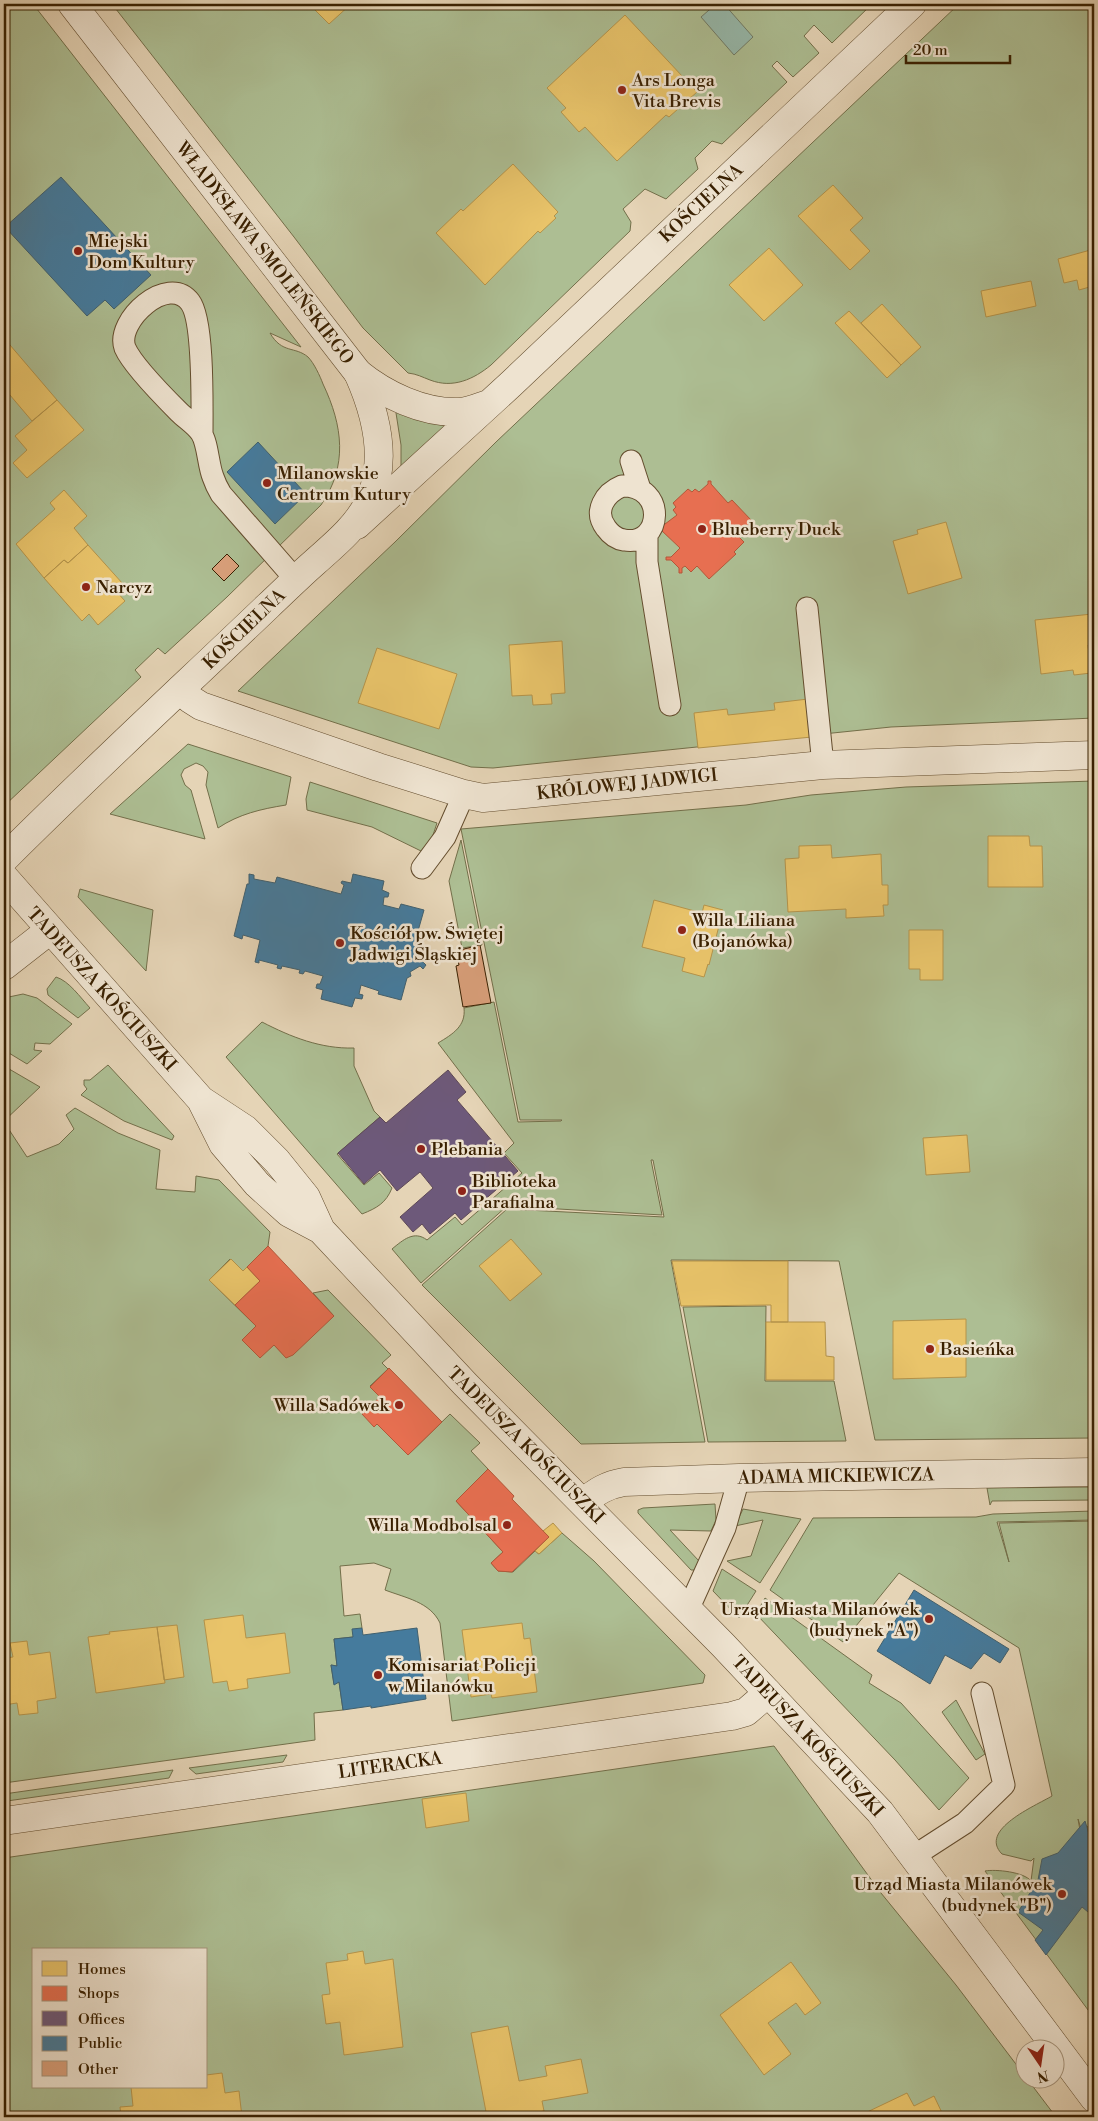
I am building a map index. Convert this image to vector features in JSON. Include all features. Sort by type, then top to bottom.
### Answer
[{"type":"street","name":"WŁADYSŁAWA SMOLEŃSKIEGO","points":[[72,4],[358,373],[368,395],[375,420],[379,455],[375,483],[368,503],[354,528]]},
{"type":"street","name":"KOŚCIELNA","points":[[4,859],[61,802],[296,580],[490,403],[912,4]]},
{"type":"street","name":"KOŚCIELNA","points":[[358,373],[374,385],[430,410],[460,412],[490,403]]},
{"type":"street","name":"KRÓLOWEJ JADWIGI","points":[[181,689],[190,699],[201,706],[464,794],[483,798],[823,764],[1094,755]]},
{"type":"street","name":"TADEUSZA KOŚCIUSZKI","points":[[4,877],[201,1100],[223,1144],[257,1184],[289,1213],[321,1230],[466,1384],[584,1502],[880,1812],[1094,2098]]},
{"type":"street","points":[[4,966],[50,930]]},
{"type":"street","name":"ADAMA MICKIEWICZA","points":[[584,1502],[597,1490],[610,1484],[624,1482],[738,1478],[1094,1472]]},
{"type":"street","name":"LITERACKA","points":[[4,1821],[732,1716],[746,1712],[768,1693]]},
{"type":"lane","points":[[202,434],[132,361],[125,347],[124,336],[128,322],[150,300],[160,294],[170,292],[186,298],[197,319],[203,396],[202,434],[213,478],[221,494],[296,580]]},
{"type":"lane","points":[[631,461],[640,489]]},
{"type":"lane","points":[[647,535],[631,542],[615,538],[604,526],[601,515],[601,506],[605,497],[613,490],[622,486],[631,486],[640,489],[651,499],[654,508],[654,517],[647,535],[647,562],[670,705]]},
{"type":"lane","points":[[807,608],[823,764]]},
{"type":"lane","points":[[422,868],[445,837],[464,794]]},
{"type":"lane","points":[[688,1610],[725,1528],[738,1478]]},
{"type":"lane","points":[[914,1856],[965,1823],[1004,1785],[982,1693]]},
{"type":"shaded area","points":[[4,4],[33,4],[301,347],[270,333],[279,344],[308,357],[315,366],[335,415],[340,446],[336,476],[321,505],[227,597],[165,654],[158,648],[135,670],[141,677],[4,806]]},
{"type":"shaded area","points":[[112,4],[872,4],[832,43],[814,25],[804,36],[819,53],[793,77],[777,61],[772,66],[787,82],[722,144],[712,141],[695,158],[698,169],[666,199],[645,189],[623,209],[631,222],[630,231],[491,365],[478,375],[463,381],[439,383],[408,373],[363,328]]},
{"type":"shaded area","points":[[716,4],[724,4],[753,37],[734,55],[701,17]]},
{"type":"shaded area","points":[[959,4],[1094,4],[1094,718],[891,727],[493,768],[471,767],[238,691],[395,542],[496,442]]},
{"type":"shaded area","points":[[398,411],[449,423],[401,469],[401,445],[396,413]]},
{"type":"shaded area","points":[[188,744],[291,777],[286,805],[250,813],[218,828],[206,785],[208,772],[203,766],[196,763],[184,769],[181,775],[185,785],[191,790],[205,839],[110,814]]},
{"type":"shaded area","points":[[1094,781],[1094,1438],[875,1440],[839,1261],[671,1260],[705,1442],[581,1444],[422,1285],[507,1209],[664,1217],[653,1160],[651,1160],[662,1215],[507,1206],[421,1283],[392,1249],[409,1237],[418,1236],[427,1240],[455,1217],[462,1225],[522,1173],[504,1153],[514,1143],[438,1043],[461,1025],[464,1008],[494,1002],[518,1122],[562,1120],[520,1120],[461,829],[746,805],[811,795],[906,787]]},
{"type":"shaded area","points":[[310,782],[437,823],[432,838],[421,851],[372,827],[307,810],[306,799]]},
{"type":"shaded area","points":[[461,840],[482,945],[462,948],[449,881]]},
{"type":"shaded area","points":[[80,889],[153,910],[146,971],[78,897]]},
{"type":"shaded area","points":[[56,977],[70,986],[90,1008],[78,1018],[48,995],[47,989]]},
{"type":"shaded area","points":[[23,994],[37,998],[72,1024],[50,1044],[35,1043],[34,1050],[42,1051],[27,1064],[4,1050],[4,998]]},
{"type":"shaded area","points":[[262,1022],[306,1041],[342,1048],[354,1048],[354,1066],[374,1111],[380,1117],[337,1154],[364,1185],[379,1173],[392,1188],[387,1198],[377,1207],[362,1214],[226,1057]]},
{"type":"shaded area","points":[[108,1065],[174,1136],[172,1140],[124,1121],[81,1095],[87,1089],[84,1085],[84,1080],[90,1080]]},
{"type":"shaded area","points":[[4,1066],[40,1087],[4,1121]]},
{"type":"shaded area","points":[[75,1108],[118,1133],[160,1150],[156,1189],[195,1192],[196,1176],[219,1180],[270,1232],[268,1246],[243,1271],[230,1259],[209,1280],[256,1326],[243,1340],[274,1345],[286,1357],[333,1315],[313,1293],[328,1290],[391,1355],[382,1363],[388,1369],[370,1386],[380,1397],[362,1414],[377,1424],[408,1455],[450,1414],[480,1443],[471,1451],[488,1469],[456,1501],[503,1552],[491,1563],[498,1571],[513,1572],[535,1551],[539,1554],[562,1533],[594,1561],[705,1675],[703,1683],[452,1721],[440,1623],[436,1616],[424,1605],[385,1590],[391,1569],[374,1563],[340,1566],[344,1616],[360,1614],[362,1628],[353,1637],[334,1639],[337,1666],[331,1665],[334,1684],[339,1682],[343,1710],[314,1713],[315,1740],[4,1783],[4,1122],[27,1157],[59,1144],[74,1129],[66,1115]]},
{"type":"shaded area","points":[[766,1306],[765,1381],[834,1381],[846,1441],[708,1442],[683,1307]]},
{"type":"shaded area","points":[[1094,1487],[1094,1500],[992,1501],[990,1505],[987,1488]]},
{"type":"shaded area","points":[[715,1504],[716,1520],[711,1531],[670,1530],[699,1561],[695,1570],[691,1570],[638,1513],[638,1510],[643,1508]]},
{"type":"shaded area","points":[[743,1509],[801,1519],[760,1583],[727,1561],[751,1556],[763,1520],[735,1526]]},
{"type":"shaded area","points":[[1094,1511],[1094,1520],[997,1522],[1009,1562],[999,1523],[1094,1521],[1094,1824],[1081,1829],[1078,1819],[1080,1830],[1094,1825],[1094,2018],[985,1871],[1010,1872],[1022,1875],[1031,1881],[1034,1858],[1031,1861],[1002,1854],[997,1845],[997,1836],[1003,1828],[1022,1812],[1052,1796],[1019,1648],[899,1573],[843,1642],[770,1590],[813,1518],[976,1517],[993,1514]]},
{"type":"shaded area","points":[[722,1569],[756,1591],[739,1618],[713,1591]]},
{"type":"shaded area","points":[[765,1598],[872,1675],[869,1683],[901,1703],[969,1778],[939,1810],[895,1760],[756,1614]]},
{"type":"shaded area","points":[[956,1700],[985,1754],[976,1760],[942,1712]]},
{"type":"shaded area","points":[[774,1746],[881,1893],[956,1985],[1016,2064],[1016,2088],[1034,2088],[1056,2117],[4,2117],[4,1858]]},
{"type":"shaded area","points":[[287,1755],[283,1762],[196,1774],[189,1768]]},
{"type":"shaded area","points":[[173,1770],[169,1778],[7,1801],[4,1799],[4,1794]]},
{"type":"building: Homes","points":[[313,4],[351,4],[329,24],[311,6]]},
{"type":"building: Homes","name":"Ars Longa Vita Brevis","points":[[625,15],[697,92],[669,117],[666,115],[617,161],[585,127],[579,132],[561,112],[566,108],[547,88]]},
{"type":"building: Homes","points":[[513,164],[558,212],[554,216],[556,218],[540,233],[538,231],[485,285],[436,233],[461,209],[463,211]]},
{"type":"building: Homes","points":[[833,185],[863,218],[850,230],[870,251],[850,270],[798,216]]},
{"type":"building: Homes","points":[[769,248],[803,285],[764,321],[729,285]]},
{"type":"building: Homes","points":[[1094,249],[1094,275],[1091,276],[1093,286],[1079,290],[1077,280],[1064,283],[1058,259]]},
{"type":"building: Homes","points":[[1031,281],[1036,306],[986,317],[981,291]]},
{"type":"building: Homes","points":[[882,304],[921,347],[901,365],[861,323]]},
{"type":"building: Homes","points":[[849,311],[901,365],[887,378],[835,323]]},
{"type":"building: Homes","points":[[4,338],[57,400],[32,421],[4,388]]},
{"type":"building: Homes","points":[[57,400],[84,430],[27,478],[13,463],[27,450],[15,436]]},
{"type":"building: Homes","points":[[64,490],[87,516],[74,528],[88,545],[68,563],[64,560],[44,578],[16,544],[55,509],[50,503]]},
{"type":"building: Homes","points":[[946,522],[962,578],[908,594],[893,541],[918,534],[917,530]]},
{"type":"building: Homes","name":"Narcyz","points":[[88,545],[123,584],[116,591],[125,601],[98,625],[89,614],[82,621],[44,578],[64,560],[68,563]]},
{"type":"building: Homes","points":[[1092,614],[1094,644],[1088,645],[1091,673],[1074,675],[1073,670],[1041,674],[1035,620]]},
{"type":"building: Homes","points":[[562,641],[565,693],[551,694],[552,704],[533,705],[532,695],[512,696],[509,645]]},
{"type":"building: Homes","points":[[377,648],[457,674],[439,729],[358,703]]},
{"type":"building: Homes","points":[[808,699],[812,737],[698,748],[694,713],[727,709],[728,715],[775,710],[774,703]]},
{"type":"building: Homes","points":[[988,836],[1029,836],[1030,846],[1042,846],[1043,887],[988,887]]},
{"type":"building: Homes","points":[[831,845],[832,858],[881,854],[882,885],[888,885],[888,905],[883,905],[884,916],[846,918],[846,909],[788,912],[785,859],[799,858],[799,846]]},
{"type":"building: Homes","name":"Willa Liliana (Bojanówka)","points":[[654,900],[702,913],[704,905],[723,910],[709,965],[704,977],[682,971],[685,958],[642,947]]},
{"type":"building: Homes","points":[[909,930],[943,930],[943,980],[920,980],[920,969],[909,969]]},
{"type":"building: Homes","points":[[967,1135],[970,1172],[926,1175],[923,1138]]},
{"type":"building: Homes","points":[[511,1239],[542,1274],[510,1301],[479,1266]]},
{"type":"building: Homes","points":[[231,1259],[243,1271],[247,1267],[260,1281],[235,1305],[209,1280]]},
{"type":"building: Homes","points":[[672,1261],[788,1261],[788,1322],[771,1322],[771,1305],[681,1306]]},
{"type":"building: Homes","name":"Basieńka","points":[[966,1319],[966,1377],[893,1379],[893,1321]]},
{"type":"building: Homes","points":[[766,1322],[825,1322],[826,1356],[834,1357],[834,1380],[766,1380]]},
{"type":"building: Homes","points":[[553,1523],[562,1533],[539,1554],[535,1551],[549,1537],[543,1531]]},
{"type":"building: Homes","points":[[243,1615],[246,1638],[285,1633],[290,1673],[247,1679],[248,1688],[229,1691],[227,1681],[213,1683],[204,1620]]},
{"type":"building: Homes","points":[[522,1623],[524,1639],[530,1638],[537,1692],[492,1698],[491,1694],[471,1697],[462,1630]]},
{"type":"building: Homes","points":[[177,1625],[184,1677],[164,1680],[157,1627]]},
{"type":"building: Homes","points":[[157,1627],[165,1683],[96,1693],[88,1637],[110,1634],[109,1632]]},
{"type":"building: Homes","points":[[27,1641],[29,1655],[50,1652],[56,1698],[37,1701],[38,1713],[19,1715],[17,1703],[4,1705],[4,1658],[13,1657],[10,1643]]},
{"type":"building: Homes","points":[[466,1793],[469,1821],[426,1828],[422,1799]]},
{"type":"building: Homes","points":[[363,1951],[365,1964],[393,1959],[403,2047],[344,2055],[340,2022],[326,2024],[322,1995],[330,1994],[326,1963],[348,1960],[347,1954]]},
{"type":"building: Homes","points":[[791,1962],[821,2003],[805,2015],[796,2003],[768,2023],[791,2054],[764,2075],[720,2015]]},
{"type":"building: Homes","points":[[508,2026],[519,2081],[547,2076],[545,2066],[581,2059],[588,2093],[542,2101],[544,2111],[510,2117],[487,2117],[471,2033]]},
{"type":"building: Homes","points":[[222,2073],[225,2093],[239,2091],[242,2117],[121,2117],[120,2107],[133,2106],[131,2088],[208,2088],[208,2075]]},
{"type":"building: Homes","points":[[907,2093],[914,2106],[934,2096],[944,2117],[864,2117],[863,2114]]},
{"type":"building: Shops","name":"Blueberry Duck","points":[[708,481],[711,481],[711,484],[728,503],[732,500],[752,521],[737,535],[744,542],[734,552],[736,554],[709,579],[697,566],[691,572],[685,566],[682,568],[682,573],[679,573],[679,568],[671,560],[666,560],[666,557],[671,557],[680,548],[661,530],[661,527],[677,515],[673,510],[676,507],[673,503],[688,489],[692,492],[695,489],[699,492],[708,484]]},
{"type":"building: Shops","points":[[268,1246],[334,1316],[293,1355],[286,1358],[274,1345],[260,1358],[242,1340],[256,1326],[235,1305],[260,1281],[247,1267]]},
{"type":"building: Shops","name":"Willa Sadówek","points":[[389,1368],[442,1422],[408,1455],[377,1424],[374,1427],[362,1414],[380,1397],[370,1387]]},
{"type":"building: Shops","name":"Willa Modbolsal","points":[[488,1469],[514,1496],[512,1499],[549,1537],[512,1572],[498,1571],[491,1563],[503,1552],[456,1501]]},
{"type":"building: Offices","name":"Plebania","points":[[448,1070],[466,1092],[457,1100],[518,1171],[461,1220],[455,1213],[430,1234],[422,1224],[413,1232],[400,1217],[433,1188],[420,1172],[397,1191],[380,1170],[364,1184],[338,1153],[380,1117],[386,1123]]},
{"type":"building: Public","name":"Miejski Dom Kultury","points":[[61,177],[151,275],[114,309],[105,300],[87,316],[5,227]]},
{"type":"building: Public","name":"Milanowskie Centrum Kutury","points":[[258,442],[306,494],[275,524],[227,472]]},
{"type":"building: Public","name":"Kościół pw. Świętej Jadwigi Śląskiej","points":[[249,874],[254,875],[254,879],[275,883],[277,877],[341,894],[344,885],[341,883],[342,881],[351,883],[353,874],[384,881],[382,890],[389,893],[388,897],[384,897],[383,905],[399,909],[401,904],[424,910],[418,931],[421,935],[418,938],[424,947],[429,946],[430,951],[425,952],[422,961],[426,965],[423,969],[420,966],[410,972],[411,976],[407,978],[401,1000],[378,994],[379,991],[361,985],[359,994],[363,995],[362,999],[355,998],[352,1007],[321,999],[323,990],[316,988],[323,976],[305,971],[303,974],[299,973],[300,970],[282,966],[281,969],[277,968],[278,965],[259,960],[259,963],[255,962],[260,940],[243,935],[242,939],[234,936],[247,884],[249,884]]},
{"type":"building: Public","name":"Urząd Miasta Milanówek (budynek \"A\")","points":[[914,1590],[1009,1649],[1000,1663],[984,1653],[971,1669],[945,1655],[930,1684],[877,1651]]},
{"type":"building: Public","name":"Komisariat Policji w Milanówku","points":[[362,1628],[363,1635],[417,1628],[426,1699],[371,1708],[371,1706],[343,1710],[339,1682],[334,1685],[331,1665],[337,1666],[334,1639],[353,1637],[352,1629]]},
{"type":"building: Public","name":"Urząd Miasta Milanówek (budynek \"B\")","points":[[1085,1821],[1094,1850],[1094,1917],[1082,1907],[1046,1955],[1035,1940],[1043,1930],[1018,1912],[1038,1880],[1042,1859],[1058,1853]]},
{"type":"building: Other","points":[[227,554],[239,566],[224,581],[212,569]]},
{"type":"building: Other","points":[[480,945],[491,1003],[463,1007],[456,966],[459,965],[456,951]]},
{"type":"place","name":"Ars Longa Vita Brevis","points":[[622,90]]},
{"type":"place","name":"Miejski Dom Kultury","points":[[78,251]]},
{"type":"place","name":"Milanowskie Centrum Kutury","points":[[267,483]]},
{"type":"place","name":"Blueberry Duck","points":[[702,529]]},
{"type":"place","name":"Narcyz","points":[[86,587]]},
{"type":"place","name":"Willa Liliana (Bojanówka)","points":[[682,930]]},
{"type":"place","name":"Kościół pw. Świętej Jadwigi Śląskiej","points":[[340,943]]},
{"type":"place","name":"Plebania","points":[[421,1149]]},
{"type":"place","name":"Biblioteka Parafialna","points":[[462,1191]]},
{"type":"place","name":"Basieńka","points":[[930,1349]]},
{"type":"place","name":"Willa Sadówek","points":[[399,1405]]},
{"type":"place","name":"Willa Modbolsal","points":[[507,1525]]},
{"type":"place","name":"Urząd Miasta Milanówek (budynek \"A\")","points":[[929,1619]]},
{"type":"place","name":"Komisariat Policji w Milanówku","points":[[378,1675]]},
{"type":"place","name":"Urząd Miasta Milanówek (budynek \"B\")","points":[[1062,1894]]}]
